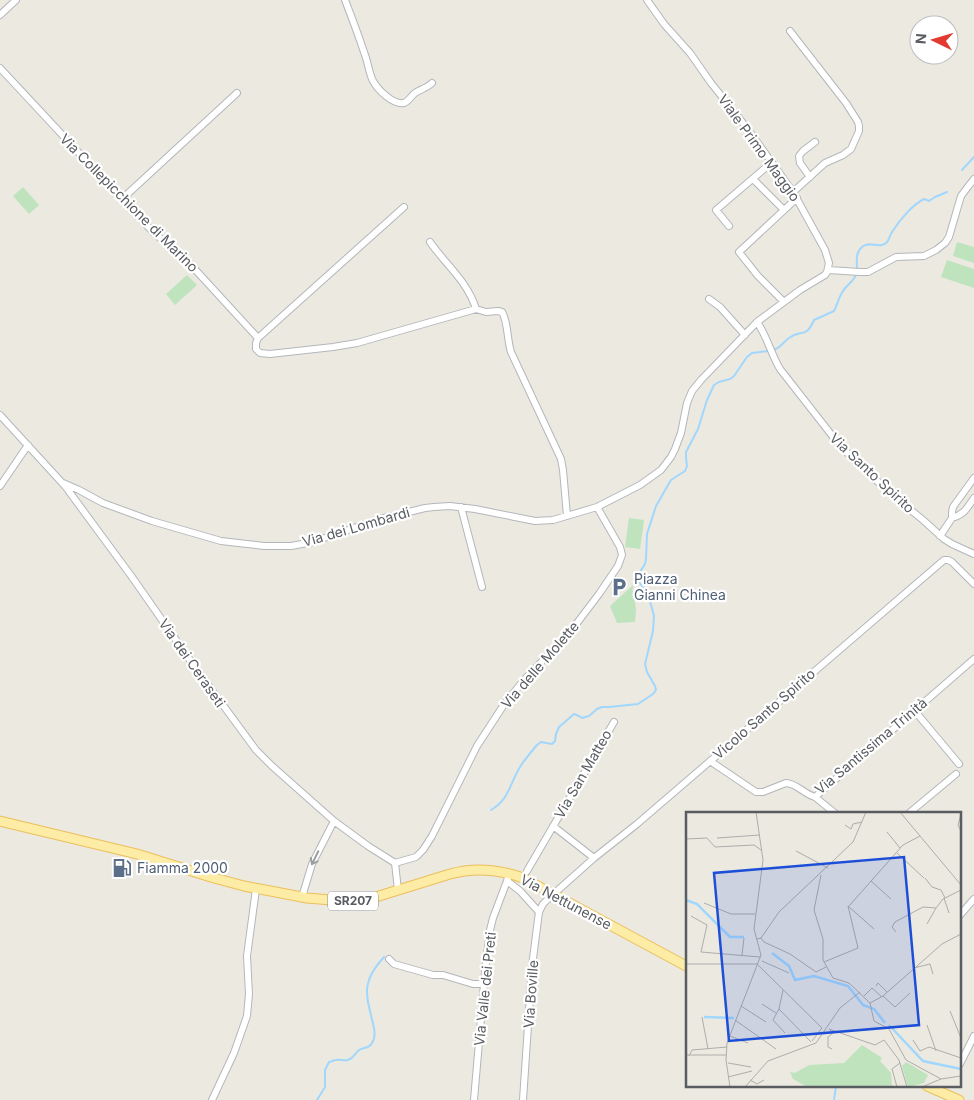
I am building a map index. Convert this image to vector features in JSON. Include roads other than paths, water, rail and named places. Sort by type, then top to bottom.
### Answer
[{"type":"main road","name":"Via Nettunense","points":[[0,821],[137,854],[214,878],[256,888],[325,900],[354,901],[377,897],[450,874],[483,869],[508,877],[523,878],[686,966]]},
{"type":"main road","points":[[947,1090],[959,1100]]},
{"type":"street","points":[[0,15],[16,0]]},
{"type":"street","points":[[345,0],[371,76],[383,94],[402,103],[407,102],[415,92],[428,87],[432,83]]},
{"type":"street","name":"Viale Primo Maggio","points":[[647,0],[664,24],[690,52],[793,192],[825,250],[828,270]]},
{"type":"street","points":[[790,30],[846,103],[859,126],[859,131],[851,149],[839,158],[825,163],[793,192]]},
{"type":"street","name":"Via Collepicchione di Marino","points":[[0,68],[122,200],[154,233],[190,265],[258,338],[256,343],[258,352],[265,354],[334,347],[366,340],[476,309],[488,312],[502,312],[511,351],[562,462],[567,516]]},
{"type":"street","points":[[122,200],[237,93]]},
{"type":"street","points":[[810,177],[800,163],[799,156],[815,142]]},
{"type":"street","points":[[729,226],[716,210],[771,163]]},
{"type":"street","points":[[753,179],[784,210]]},
{"type":"street","points":[[597,506],[640,485],[654,476],[666,464],[678,441],[685,410],[692,391],[756,322],[800,290],[823,277],[828,270],[864,272],[872,270],[896,257],[924,256],[939,249],[945,243],[950,233],[961,196],[974,179]]},
{"type":"street","points":[[784,302],[758,276],[739,252],[796,198]]},
{"type":"street","points":[[258,338],[404,207]]},
{"type":"street","points":[[430,242],[463,282],[476,309]]},
{"type":"street","points":[[709,299],[745,335]]},
{"type":"street","name":"Via Santo Spirito","points":[[756,322],[784,375],[839,445],[891,494],[940,536],[950,543],[974,554]]},
{"type":"street","name":"Via dei Ceraseti","points":[[0,415],[63,483],[252,745],[272,766],[334,821],[394,863]]},
{"type":"street","points":[[0,486],[28,445]]},
{"type":"street","points":[[940,536],[952,518],[953,507],[974,478]]},
{"type":"street","name":"Via dei Lombardi","points":[[63,483],[103,503],[152,520],[221,541],[264,546],[292,546],[313,542],[380,519],[425,508],[460,507],[535,521],[549,521],[597,506]]},
{"type":"street","points":[[952,518],[962,514],[974,498]]},
{"type":"street","name":"Via delle Molette","points":[[394,863],[416,856],[424,850],[477,746],[503,706],[524,680],[575,626],[618,566],[622,557],[620,547],[597,506]]},
{"type":"street","points":[[460,507],[482,587]]},
{"type":"street","name":"Vicolo Santo Spirito","points":[[554,895],[594,858],[637,824],[944,560],[952,562],[974,584]]},
{"type":"street","name":"Via Santissima Trinità","points":[[710,761],[757,792],[764,792],[789,783],[815,797],[974,659]]},
{"type":"street","points":[[914,710],[959,764]]},
{"type":"street","name":"Via San Matteo","points":[[526,871],[614,722]]},
{"type":"street","points":[[910,812],[956,774]]},
{"type":"street","points":[[815,797],[834,812]]},
{"type":"street","points":[[302,897],[314,862],[334,821]]},
{"type":"street","name":"Via San Matteo","points":[[553,826],[594,858]]},
{"type":"street","points":[[394,863],[398,890]]},
{"type":"street","points":[[508,877],[539,912],[544,902],[554,895]]},
{"type":"street","name":"Via Valle dei Preti","points":[[474,1100],[490,927],[508,877]]},
{"type":"street","points":[[212,1100],[234,1053],[247,1016],[249,994],[247,956],[256,888]]},
{"type":"street","points":[[962,913],[974,899]]},
{"type":"street","name":"Via Boville","points":[[523,1100],[532,966],[539,912]]},
{"type":"street","points":[[389,959],[394,964],[434,975],[444,975],[475,984],[484,984]]},
{"type":"street","points":[[962,1060],[974,1036]]},
{"type":"waterway","points":[[962,170],[974,157]]},
{"type":"waterway","points":[[857,269],[857,255],[862,247],[868,244],[884,244],[888,241],[898,223],[915,205],[924,199],[929,201],[947,192]]},
{"type":"waterway","points":[[773,350],[793,335],[806,332],[814,320],[834,311],[842,293],[856,274]]},
{"type":"waterway","points":[[491,810],[502,801],[520,767],[537,745],[541,742],[552,744],[555,741],[559,727],[574,714],[582,718],[589,716],[602,707],[638,704],[656,690],[645,664],[653,631],[654,616],[648,594],[639,582],[641,570],[646,559],[647,534],[656,506],[671,480],[685,471],[687,466],[686,452],[698,429],[714,385],[734,376],[752,353],[768,351]]},
{"type":"waterway","points":[[317,1100],[325,1087],[325,1070],[329,1062],[350,1059],[359,1050],[369,1046],[373,1041],[375,1032],[367,999],[368,983],[376,966],[384,957]]},
{"type":"waterway","points":[[834,1100],[836,1088]]},
{"type":"place","name":"Piazza Gianni Chinea","points":[[619,587]]},
{"type":"place","name":"Fiamma 2000","points":[[122,868]]}]
